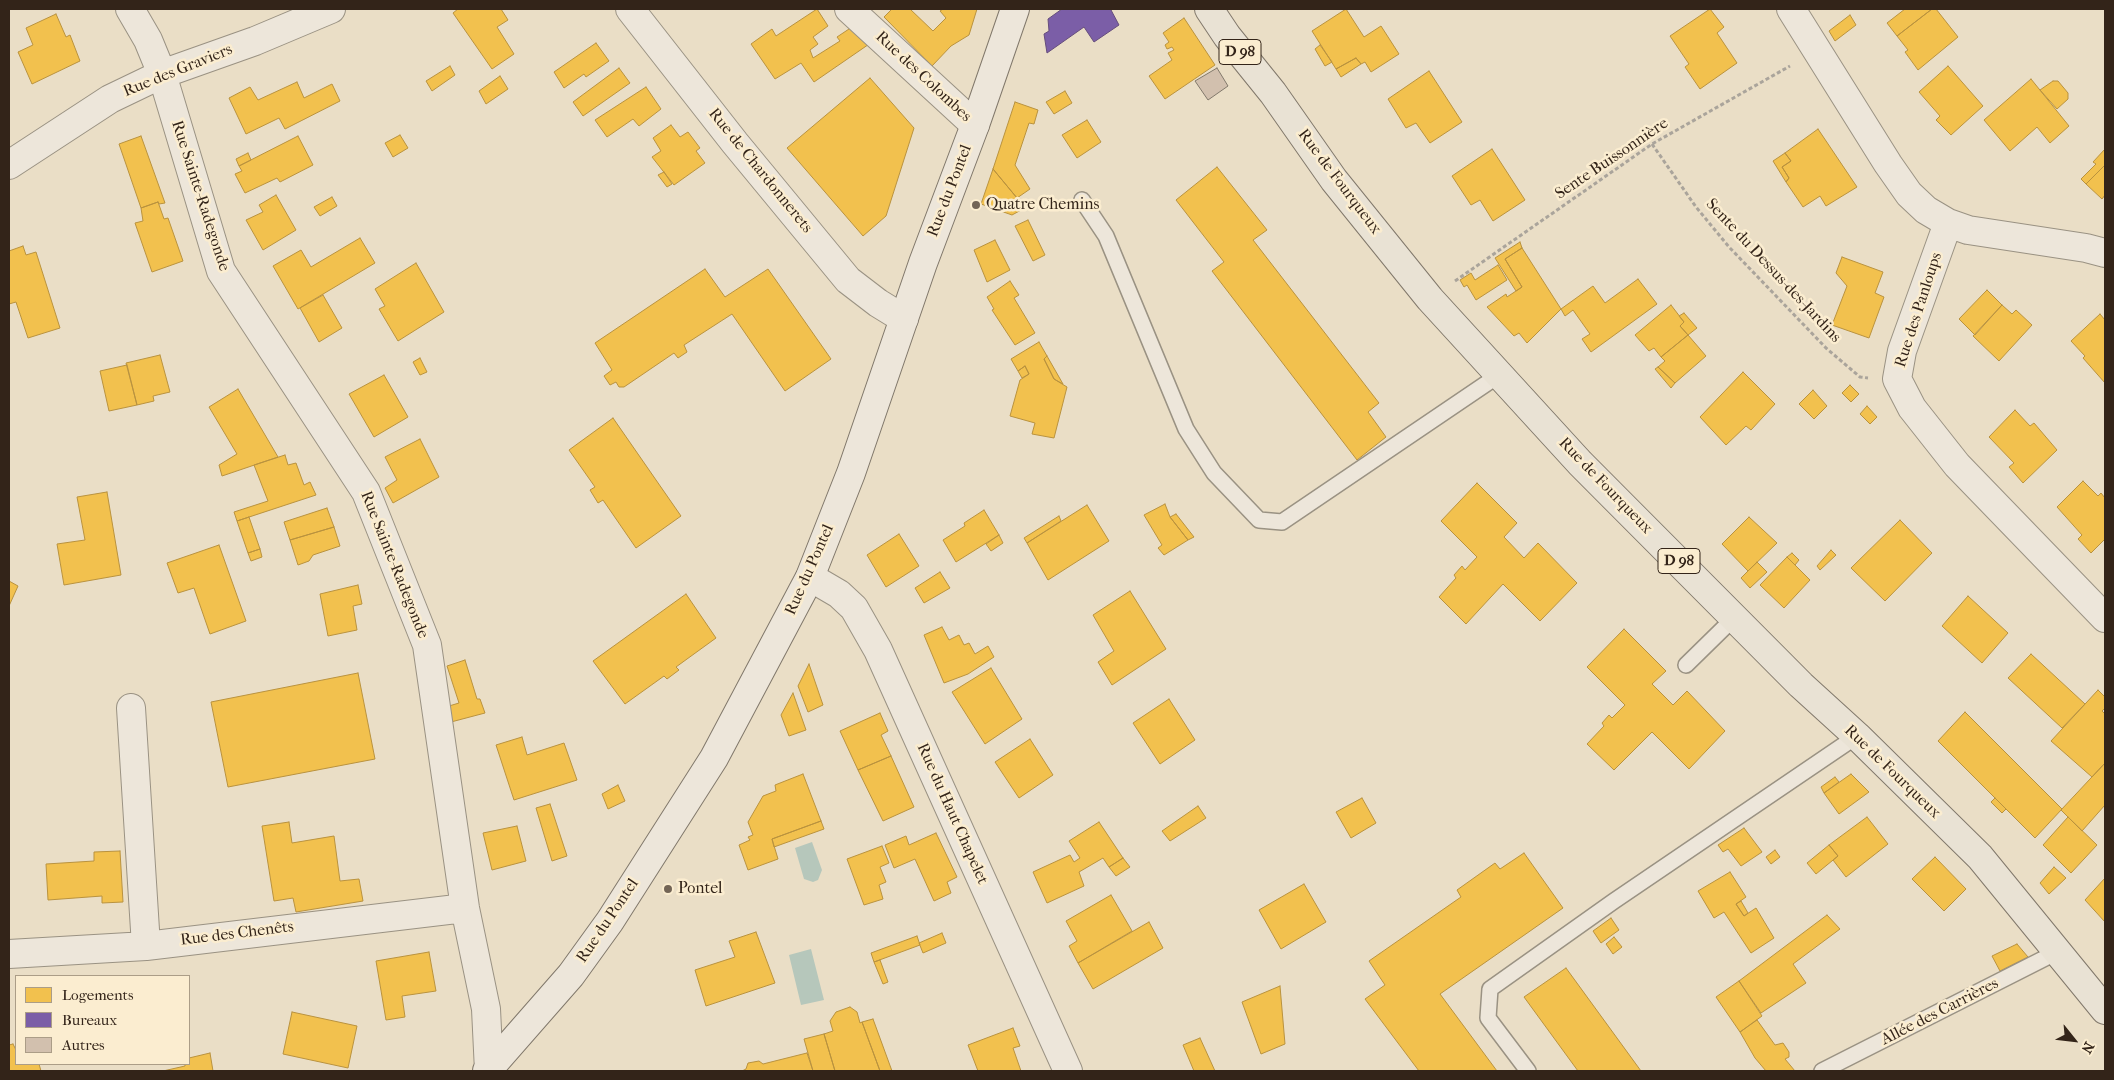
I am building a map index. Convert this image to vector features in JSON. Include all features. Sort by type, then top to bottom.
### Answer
[{"type":"main road","name":"Rue de Fourqueux","points":[[1209,9],[1227,36],[1273,93],[1334,180],[1430,299],[1580,463],[1801,685],[1857,736],[1980,857],[2105,1010]]},
{"type":"main road","name":"Rue de Fourqueux","points":[[1231,9],[1273,93]]},
{"type":"street","name":"Rue Sainte-Radegonde","points":[[130,9],[148,40],[162,74],[221,271],[366,492],[427,645],[465,908],[486,1009],[488,1071]]},
{"type":"street","name":"Rue des Graviers","points":[[9,165],[110,99],[162,74],[255,41],[331,9]]},
{"type":"street","name":"Rue de Chardonnerets","points":[[630,9],[735,142],[848,280],[878,303],[904,319]]},
{"type":"street","name":"Rue des Colombes","points":[[850,9],[975,125]]},
{"type":"street","name":"Rue du Pontel","points":[[488,1071],[571,975],[610,921],[714,758],[810,577],[851,473],[954,176],[975,125],[1015,9]]},
{"type":"street","points":[[1790,9],[1909,194],[1926,210],[1948,223],[1968,230],[2086,248],[2105,254]]},
{"type":"street","name":"Rue des Panloups","points":[[1948,223],[1902,351],[1897,379],[1912,408],[1957,465],[2105,618]]},
{"type":"street","name":"Rue du Haut Chapelet","points":[[810,577],[839,594],[854,608],[878,650],[1068,1071]]},
{"type":"street","points":[[131,708],[146,946]]},
{"type":"street","name":"Rue des Chenêts","points":[[9,954],[146,946],[465,908]]},
{"type":"lane","points":[[1082,200],[1106,236],[1186,429],[1214,473],[1258,520],[1282,522],[1499,375]]},
{"type":"lane","points":[[1686,664],[1735,617]]},
{"type":"lane","points":[[1528,1071],[1488,1018],[1490,989],[1614,901],[1857,736]]},
{"type":"lane","name":"Allée des Carrières","points":[[1822,1071],[2057,952]]},
{"type":"path","name":"Sente Buissonnière","points":[[1430,299],[1652,144],[1816,52]]},
{"type":"path","name":"Sente du Dessus-des-Jardins","points":[[1652,144],[1696,207],[1729,247],[1826,348],[1860,377],[1880,380],[1897,379]]},
{"type":"shaded area","points":[[812,842],[822,870],[818,880],[813,882],[804,879],[795,848]]},
{"type":"shaded area","points":[[811,949],[824,1000],[801,1005],[789,955]]},
{"type":"building: Logements","points":[[458,9],[501,9],[508,20],[497,27],[514,54],[492,69],[453,13]]},
{"type":"building: Logements","points":[[817,9],[828,26],[813,37],[818,44],[810,50],[813,58],[840,41],[837,37],[858,23],[875,40],[814,82],[801,63],[775,79],[751,44],[772,29],[776,36]]},
{"type":"building: Logements","points":[[892,9],[910,9],[933,31],[946,18],[940,11],[943,9],[977,9],[969,35],[951,46],[932,66],[884,17]]},
{"type":"building: Logements","points":[[1346,9],[1364,37],[1381,26],[1399,54],[1371,72],[1365,62],[1361,64],[1356,58],[1336,69],[1312,31]]},
{"type":"building: Logements","points":[[1710,9],[1724,27],[1717,33],[1737,63],[1700,89],[1685,67],[1689,64],[1670,36]]},
{"type":"building: Logements","points":[[1905,9],[1932,9],[1897,36],[1887,23]]},
{"type":"building: Logements","points":[[1932,9],[1936,9],[1958,37],[1918,70],[1905,52],[1908,50],[1897,36]]},
{"type":"building: Logements","points":[[56,14],[66,37],[70,35],[80,61],[32,84],[18,52],[33,45],[26,28]]},
{"type":"building: Logements","points":[[1850,15],[1856,25],[1835,41],[1829,31]]},
{"type":"building: Logements","points":[[1184,18],[1215,65],[1165,99],[1149,76],[1172,60],[1168,53],[1174,50],[1172,47],[1167,49],[1165,45],[1169,42],[1163,33]]},
{"type":"building: Logements","points":[[596,43],[609,61],[586,77],[584,74],[564,88],[554,72]]},
{"type":"building: Logements","points":[[1320,45],[1332,62],[1325,66],[1315,49]]},
{"type":"building: Logements","points":[[1356,58],[1361,64],[1341,77],[1336,69]]},
{"type":"building: Logements","points":[[450,66],[455,75],[432,91],[426,81]]},
{"type":"building: Logements","points":[[1948,66],[1983,106],[1951,135],[1936,120],[1940,116],[1919,92]]},
{"type":"building: Logements","points":[[619,68],[630,83],[583,116],[573,102]]},
{"type":"building: Logements","points":[[1429,71],[1462,122],[1430,143],[1416,123],[1406,128],[1388,99]]},
{"type":"building: Logements","points":[[500,76],[508,89],[486,104],[479,91]]},
{"type":"building: Logements","points":[[870,78],[914,128],[886,216],[863,236],[787,148]]},
{"type":"building: Logements","points":[[2031,79],[2069,126],[2050,143],[2037,127],[2010,151],[1984,120]]},
{"type":"building: Logements","points":[[2053,81],[2058,81],[2068,93],[2068,99],[2057,109],[2040,90]]},
{"type":"building: Logements","points":[[297,82],[304,98],[332,84],[340,101],[285,129],[279,118],[246,134],[229,98],[250,87],[258,100]]},
{"type":"building: Logements","points":[[646,87],[661,109],[639,126],[633,119],[607,137],[595,120]]},
{"type":"building: Logements","points":[[1065,91],[1072,103],[1054,114],[1046,102]]},
{"type":"building: Logements","points":[[1015,102],[1038,110],[1034,124],[1029,123],[1015,165],[1030,189],[1017,198],[993,169]]},
{"type":"building: Logements","points":[[1087,120],[1101,142],[1077,158],[1062,135]]},
{"type":"building: Logements","points":[[671,125],[680,137],[688,132],[700,148],[696,151],[705,163],[674,185],[652,157],[661,151],[653,138]]},
{"type":"building: Logements","points":[[1818,129],[1857,187],[1826,206],[1820,196],[1803,207],[1786,182],[1789,178],[1782,167],[1791,161],[1785,153]]},
{"type":"building: Logements","points":[[400,135],[408,148],[393,157],[385,143]]},
{"type":"building: Logements","points":[[141,136],[165,203],[159,204],[158,202],[141,208],[119,144]]},
{"type":"building: Logements","points":[[298,136],[313,165],[280,182],[277,178],[245,193],[235,174],[242,171],[239,166]]},
{"type":"building: Logements","points":[[1492,149],[1525,200],[1493,221],[1480,200],[1471,205],[1452,176]]},
{"type":"building: Logements","points":[[2105,149],[2105,165],[2086,184],[2081,179],[2096,164],[2093,162]]},
{"type":"building: Logements","points":[[248,153],[251,160],[239,166],[236,159]]},
{"type":"building: Logements","points":[[1785,153],[1791,161],[1782,167],[1789,178],[1786,182],[1773,161]]},
{"type":"building: Logements","points":[[2105,165],[2105,195],[2102,199],[2086,184]]},
{"type":"building: Logements","points":[[1217,167],[1267,230],[1253,240],[1379,403],[1368,412],[1386,437],[1357,460],[1212,271],[1224,262],[1176,200]]},
{"type":"building: Logements","points":[[993,169],[1017,198],[1023,209],[1012,215],[981,204]]},
{"type":"building: Logements","points":[[664,172],[672,184],[667,187],[658,175]]},
{"type":"building: Logements","points":[[276,195],[296,230],[263,250],[246,220],[263,212],[259,205]]},
{"type":"building: Logements","points":[[332,197],[337,206],[320,216],[314,207]]},
{"type":"building: Logements","points":[[158,202],[164,219],[168,218],[183,261],[152,272],[135,223],[143,221],[141,208]]},
{"type":"building: Logements","points":[[1028,220],[1045,255],[1033,261],[1015,226]]},
{"type":"building: Logements","points":[[360,238],[375,263],[298,309],[273,266],[301,250],[311,267]]},
{"type":"building: Logements","points":[[995,240],[1010,270],[987,282],[974,250]]},
{"type":"building: Logements","points":[[1520,242],[1522,248],[1505,259],[1522,287],[1516,291],[1495,258]]},
{"type":"building: Logements","points":[[23,246],[26,255],[36,252],[60,328],[28,338],[16,302],[9,304],[9,251]]},
{"type":"building: Logements","points":[[1522,248],[1561,309],[1527,343],[1519,333],[1514,336],[1487,307],[1506,294],[1507,297],[1522,287],[1505,259]]},
{"type":"building: Logements","points":[[1842,257],[1883,272],[1875,293],[1884,297],[1869,338],[1832,325],[1847,286],[1836,273]]},
{"type":"building: Logements","points":[[416,263],[444,312],[398,341],[379,309],[385,306],[375,289]]},
{"type":"building: Logements","points":[[1498,265],[1507,280],[1476,300],[1467,285],[1464,287],[1460,280],[1471,273],[1475,280]]},
{"type":"building: Logements","points":[[705,269],[725,297],[768,269],[831,359],[785,391],[732,314],[684,345],[687,352],[678,358],[674,353],[624,387],[619,387],[616,382],[610,385],[604,376],[612,370],[595,343]]},
{"type":"building: Logements","points":[[1638,279],[1657,304],[1591,352],[1582,339],[1590,334],[1573,310],[1565,316],[1561,309],[1593,286],[1605,303]]},
{"type":"building: Logements","points":[[1010,281],[1019,295],[1014,298],[1035,333],[1015,345],[992,310],[994,309],[987,297]]},
{"type":"building: Logements","points":[[1987,290],[2002,305],[1975,335],[1959,319]]},
{"type":"building: Logements","points":[[323,295],[342,328],[319,342],[300,308]]},
{"type":"building: Logements","points":[[1671,305],[1684,322],[1680,326],[1688,335],[1661,357],[1654,348],[1649,351],[1635,335]]},
{"type":"building: Logements","points":[[2002,305],[2012,314],[2016,310],[2032,325],[1999,361],[1973,336]]},
{"type":"building: Logements","points":[[1684,313],[1697,328],[1688,335],[1680,326],[1684,322],[1679,316]]},
{"type":"building: Logements","points":[[2100,314],[2105,320],[2105,383],[2071,341]]},
{"type":"building: Logements","points":[[1688,335],[1706,356],[1675,383],[1658,367],[1665,361],[1661,357]]},
{"type":"building: Logements","points":[[1039,342],[1047,356],[1044,359],[1054,379],[1067,387],[1054,438],[1032,434],[1035,423],[1010,416],[1020,380],[1029,374],[1025,366],[1018,371],[1011,359]]},
{"type":"building: Logements","points":[[160,355],[170,392],[153,396],[154,401],[137,405],[126,363]]},
{"type":"building: Logements","points":[[1047,356],[1063,384],[1054,379],[1044,359]]},
{"type":"building: Logements","points":[[420,358],[427,372],[420,375],[413,362]]},
{"type":"building: Logements","points":[[127,365],[137,405],[109,411],[100,371]]},
{"type":"building: Logements","points":[[1025,366],[1029,374],[1022,378],[1018,371]]},
{"type":"building: Logements","points":[[1658,367],[1675,383],[1671,388],[1655,369]]},
{"type":"building: Logements","points":[[1743,372],[1775,404],[1751,430],[1746,426],[1726,445],[1700,417]]},
{"type":"building: Logements","points":[[384,375],[408,417],[374,437],[349,394]]},
{"type":"building: Logements","points":[[1850,385],[1859,394],[1851,402],[1842,393]]},
{"type":"building: Logements","points":[[238,389],[278,457],[222,476],[219,465],[237,454],[209,407]]},
{"type":"building: Logements","points":[[1813,390],[1827,406],[1814,419],[1799,404]]},
{"type":"building: Logements","points":[[1867,406],[1877,417],[1870,424],[1860,414]]},
{"type":"building: Logements","points":[[2015,410],[2030,426],[2034,423],[2057,450],[2023,483],[2009,467],[2014,463],[1989,437]]},
{"type":"building: Logements","points":[[613,418],[681,516],[636,548],[603,500],[598,503],[590,490],[595,487],[569,450]]},
{"type":"building: Logements","points":[[420,439],[439,477],[393,503],[385,488],[397,480],[385,457]]},
{"type":"building: Logements","points":[[285,455],[288,465],[296,463],[304,485],[310,482],[316,495],[237,521],[234,512],[268,501],[254,465]]},
{"type":"building: Logements","points":[[2083,481],[2098,496],[2101,493],[2105,498],[2105,539],[2091,553],[2078,539],[2082,535],[2057,507]]},
{"type":"building: Logements","points":[[1477,483],[1517,523],[1504,537],[1524,558],[1538,543],[1577,583],[1540,621],[1503,584],[1466,624],[1439,597],[1456,578],[1454,575],[1462,566],[1465,570],[1477,557],[1441,521]]},
{"type":"building: Logements","points":[[107,492],[121,575],[64,585],[57,544],[85,540],[77,497]]},
{"type":"building: Logements","points":[[1165,504],[1170,517],[1188,540],[1164,555],[1158,548],[1162,545],[1144,515]]},
{"type":"building: Logements","points":[[1087,505],[1109,541],[1048,580],[1027,543]]},
{"type":"building: Logements","points":[[327,508],[334,527],[290,540],[284,522]]},
{"type":"building: Logements","points":[[984,510],[999,535],[956,562],[943,540],[965,526],[964,523]]},
{"type":"building: Logements","points":[[1176,514],[1194,537],[1188,540],[1170,517]]},
{"type":"building: Logements","points":[[1059,516],[1061,521],[1027,543],[1024,538]]},
{"type":"building: Logements","points":[[249,517],[260,549],[248,553],[237,521]]},
{"type":"building: Logements","points":[[1749,517],[1777,543],[1748,571],[1722,544]]},
{"type":"building: Logements","points":[[1900,520],[1932,553],[1885,601],[1851,568]]},
{"type":"building: Logements","points":[[334,527],[340,546],[313,555],[309,561],[298,565],[290,540]]},
{"type":"building: Logements","points":[[899,534],[919,566],[886,587],[867,555]]},
{"type":"building: Logements","points":[[999,535],[1003,543],[991,551],[986,544]]},
{"type":"building: Logements","points":[[219,545],[246,621],[210,634],[194,588],[178,593],[167,563]]},
{"type":"building: Logements","points":[[260,549],[262,557],[251,561],[248,553]]},
{"type":"building: Logements","points":[[1831,550],[1836,555],[1820,570],[1817,566]]},
{"type":"building: Logements","points":[[1792,553],[1799,560],[1795,565],[1787,557]]},
{"type":"building: Logements","points":[[1787,557],[1810,580],[1784,608],[1760,585]]},
{"type":"building: Logements","points":[[1757,562],[1767,572],[1750,588],[1741,578]]},
{"type":"building: Logements","points":[[940,572],[950,588],[924,603],[915,588]]},
{"type":"building: Logements","points":[[9,581],[18,586],[9,606]]},
{"type":"building: Logements","points":[[358,585],[362,604],[353,606],[357,630],[328,636],[320,594]]},
{"type":"building: Logements","points":[[1130,591],[1166,649],[1112,685],[1098,662],[1114,651],[1093,615]]},
{"type":"building: Logements","points":[[686,594],[716,638],[676,667],[679,670],[667,679],[664,676],[625,704],[593,661]]},
{"type":"building: Logements","points":[[1968,596],[2008,633],[1982,663],[1942,626]]},
{"type":"building: Logements","points":[[942,627],[949,640],[959,635],[964,645],[969,643],[975,654],[988,646],[994,657],[968,674],[944,683],[924,635]]},
{"type":"building: Logements","points":[[1624,629],[1666,671],[1652,684],[1673,705],[1687,691],[1725,731],[1689,769],[1652,732],[1614,770],[1587,744],[1604,726],[1602,723],[1609,715],[1612,718],[1625,705],[1587,667]]},
{"type":"building: Logements","points":[[2031,654],[2085,704],[2062,728],[2008,678]]},
{"type":"building: Logements","points":[[465,660],[477,699],[480,699],[485,713],[451,722],[449,706],[459,703],[447,666]]},
{"type":"building: Logements","points":[[809,664],[823,705],[808,712],[798,686]]},
{"type":"building: Logements","points":[[991,668],[1022,719],[985,744],[952,692]]},
{"type":"building: Logements","points":[[358,673],[375,759],[228,787],[211,702]]},
{"type":"building: Logements","points":[[2098,690],[2105,697],[2105,708],[2102,711],[2105,714],[2105,763],[2092,777],[2051,741]]},
{"type":"building: Logements","points":[[793,693],[806,730],[789,736],[781,715]]},
{"type":"building: Logements","points":[[1169,699],[1195,740],[1160,764],[1133,723]]},
{"type":"building: Logements","points":[[1965,712],[2062,809],[2035,838],[1938,741]]},
{"type":"building: Logements","points":[[880,713],[888,731],[881,735],[891,756],[858,770],[840,731]]},
{"type":"building: Logements","points":[[522,737],[527,755],[564,743],[577,780],[514,800],[496,745]]},
{"type":"building: Logements","points":[[1030,739],[1053,775],[1019,798],[995,762]]},
{"type":"building: Logements","points":[[891,756],[914,807],[883,821],[858,770]]},
{"type":"building: Logements","points":[[2105,763],[2105,805],[2082,831],[2061,810]]},
{"type":"building: Logements","points":[[803,774],[821,821],[772,839],[778,859],[748,870],[739,845],[750,840],[748,837],[753,835],[748,822],[763,796],[776,791],[775,785]]},
{"type":"building: Logements","points":[[1851,774],[1869,792],[1839,814],[1824,793]]},
{"type":"building: Logements","points":[[1835,777],[1839,782],[1824,793],[1821,787]]},
{"type":"building: Logements","points":[[618,785],[625,801],[608,809],[602,794]]},
{"type":"building: Logements","points":[[1362,798],[1376,823],[1351,838],[1336,812]]},
{"type":"building: Logements","points":[[1995,798],[2006,809],[2002,813],[1991,802]]},
{"type":"building: Logements","points":[[550,804],[567,856],[552,861],[536,808]]},
{"type":"building: Logements","points":[[1198,806],[1206,818],[1170,841],[1162,831]]},
{"type":"building: Logements","points":[[1867,817],[1888,844],[1846,877],[1833,860],[1838,856],[1829,845]]},
{"type":"building: Logements","points":[[2068,817],[2097,845],[2071,873],[2043,845]]},
{"type":"building: Logements","points":[[821,821],[824,829],[774,847],[772,839]]},
{"type":"building: Logements","points":[[289,822],[292,843],[334,836],[340,881],[359,879],[363,901],[296,912],[293,898],[274,901],[262,826]]},
{"type":"building: Logements","points":[[1099,822],[1123,858],[1109,867],[1103,858],[1079,872],[1084,886],[1047,903],[1033,872],[1070,855],[1074,862],[1080,858],[1069,841]]},
{"type":"building: Logements","points":[[517,826],[526,861],[492,870],[483,833]]},
{"type":"building: Logements","points":[[1744,828],[1762,852],[1741,866],[1728,849],[1723,852],[1718,845]]},
{"type":"building: Logements","points":[[936,833],[957,877],[947,882],[951,893],[934,901],[915,859],[894,868],[885,845],[906,836],[909,845]]},
{"type":"building: Logements","points":[[1829,845],[1838,856],[1816,874],[1807,863]]},
{"type":"building: Logements","points":[[882,846],[889,863],[880,867],[886,882],[879,885],[883,899],[864,905],[847,859]]},
{"type":"building: Logements","points":[[1775,850],[1780,857],[1771,864],[1766,857]]},
{"type":"building: Logements","points":[[120,851],[123,902],[102,903],[102,896],[48,900],[46,864],[94,861],[94,852]]},
{"type":"building: Logements","points":[[1524,853],[1563,908],[1440,994],[1497,1071],[1419,1071],[1365,999],[1385,985],[1369,961],[1461,897],[1457,890],[1495,863],[1500,869]]},
{"type":"building: Logements","points":[[1935,857],[1966,889],[1944,911],[1912,879]]},
{"type":"building: Logements","points":[[1123,858],[1130,867],[1116,876],[1109,867]]},
{"type":"building: Logements","points":[[2054,867],[2066,878],[2049,894],[2040,883]]},
{"type":"building: Logements","points":[[1730,872],[1746,897],[1736,904],[1744,916],[1756,908],[1774,938],[1751,953],[1724,912],[1714,918],[1698,891]]},
{"type":"building: Logements","points":[[2105,878],[2105,922],[2085,900]]},
{"type":"building: Logements","points":[[1304,884],[1326,922],[1281,949],[1259,910]]},
{"type":"building: Logements","points":[[1111,895],[1132,931],[1078,963],[1069,946],[1077,941],[1066,921]]},
{"type":"building: Logements","points":[[1741,901],[1748,913],[1744,916],[1736,904]]},
{"type":"building: Logements","points":[[1827,915],[1840,929],[1793,964],[1806,983],[1761,1013],[1739,981]]},
{"type":"building: Logements","points":[[1611,918],[1619,930],[1601,943],[1593,931]]},
{"type":"building: Logements","points":[[1149,922],[1163,948],[1093,989],[1078,963]]},
{"type":"building: Logements","points":[[756,932],[775,983],[706,1006],[695,970],[735,957],[729,941]]},
{"type":"building: Logements","points":[[942,933],[946,943],[923,953],[919,943]]},
{"type":"building: Logements","points":[[917,936],[920,945],[874,962],[871,953]]},
{"type":"building: Logements","points":[[1614,937],[1622,947],[1613,954],[1606,944]]},
{"type":"building: Logements","points":[[2017,944],[2028,957],[2000,971],[1992,956]]},
{"type":"building: Logements","points":[[429,952],[436,991],[402,996],[405,1017],[386,1020],[376,961]]},
{"type":"building: Logements","points":[[880,960],[888,982],[883,984],[874,962]]},
{"type":"building: Logements","points":[[1566,968],[1641,1071],[1578,1071],[1524,997]]},
{"type":"building: Logements","points":[[1739,981],[1762,1016],[1740,1032],[1716,997]]},
{"type":"building: Logements","points":[[1280,986],[1285,1044],[1261,1054],[1242,1002]]},
{"type":"building: Logements","points":[[850,1007],[857,1012],[860,1023],[862,1022],[880,1071],[835,1071],[824,1034],[833,1031],[830,1021],[836,1012]]},
{"type":"building: Logements","points":[[292,1012],[357,1026],[348,1068],[283,1054]]},
{"type":"building: Logements","points":[[873,1019],[892,1071],[880,1071],[862,1022]]},
{"type":"building: Logements","points":[[1757,1020],[1775,1045],[1783,1043],[1789,1052],[1789,1057],[1785,1059],[1795,1071],[1766,1071],[1755,1058],[1740,1032]]},
{"type":"building: Logements","points":[[1013,1028],[1020,1046],[1013,1048],[1021,1071],[978,1071],[968,1045]]},
{"type":"building: Logements","points":[[824,1034],[835,1071],[813,1071],[804,1039]]},
{"type":"building: Logements","points":[[1200,1038],[1215,1071],[1194,1071],[1183,1045]]},
{"type":"building: Logements","points":[[13,1044],[15,1048],[15,1065],[39,1065],[41,1071],[9,1071],[9,1045]]},
{"type":"building: Logements","points":[[210,1053],[213,1071],[163,1071],[190,1065],[190,1058]]},
{"type":"building: Logements","points":[[807,1053],[813,1071],[742,1071],[746,1069],[748,1063],[759,1061],[763,1064]]},
{"type":"building: Bureaux","points":[[1062,9],[1113,9],[1111,10],[1119,25],[1094,42],[1084,27],[1047,53],[1044,34],[1049,31],[1048,19]]},
{"type":"building: Autres","points":[[1217,68],[1228,86],[1208,100],[1195,81]]},
{"type":"place","name":"Quatre Chemins","points":[[976,205]]},
{"type":"place","name":"Pontel","points":[[668,889]]}]
